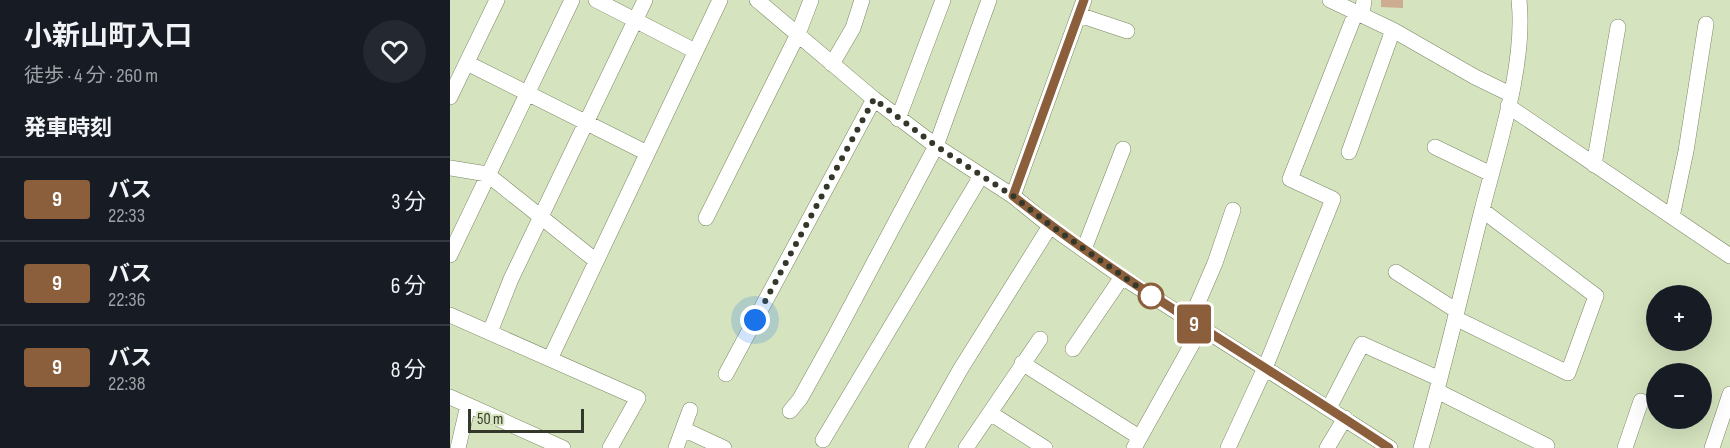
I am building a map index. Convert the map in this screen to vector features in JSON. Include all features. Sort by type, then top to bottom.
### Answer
[{"type":"street","points":[[450,97],[497,0]]},
{"type":"street","points":[[450,255],[572,0]]},
{"type":"street","points":[[596,0],[695,51]]},
{"type":"street","points":[[490,332],[511,279],[645,0]]},
{"type":"street","points":[[550,359],[720,0]]},
{"type":"street","points":[[757,0],[898,119],[936,146],[1013,196],[1122,277],[1389,448]]},
{"type":"street","points":[[706,218],[798,34],[811,0]]},
{"type":"street","points":[[832,64],[852,28],[862,0]]},
{"type":"street","points":[[898,119],[943,0]]},
{"type":"street","points":[[790,411],[800,399],[936,146],[989,0]]},
{"type":"street","points":[[1330,0],[1361,9],[1475,77],[1594,165],[1730,256]]},
{"type":"street","points":[[1421,448],[1439,385],[1509,100],[1518,53],[1519,0]]},
{"type":"street","points":[[1013,196],[1081,7],[1127,32]]},
{"type":"street","points":[[1228,448],[1265,368],[1333,199],[1290,179],[1361,9]]},
{"type":"street","points":[[1672,217],[1686,151],[1706,24]]},
{"type":"street","points":[[1594,165],[1618,27]]},
{"type":"street","points":[[1349,152],[1394,30]]},
{"type":"street","points":[[450,60],[527,93],[647,153]]},
{"type":"street","points":[[726,374],[874,99]]},
{"type":"street","points":[[1435,147],[1491,174]]},
{"type":"street","points":[[1084,249],[1123,149]]},
{"type":"street","points":[[450,168],[487,174],[595,260]]},
{"type":"street","points":[[824,440],[981,176]]},
{"type":"street","points":[[1022,363],[1136,443],[1196,325],[1233,210]]},
{"type":"street","points":[[1396,272],[1456,314],[1568,373],[1596,296],[1482,210]]},
{"type":"street","points":[[916,448],[960,370],[1050,225]]},
{"type":"street","points":[[1072,349],[1122,277]]},
{"type":"street","points":[[450,315],[638,398],[610,448]]},
{"type":"street","points":[[966,448],[1040,339]]},
{"type":"street","points":[[1329,408],[1362,344],[1547,446]]},
{"type":"street","points":[[1712,448],[1730,394]]},
{"type":"street","points":[[450,397],[562,448]]},
{"type":"street","points":[[1625,448],[1641,401]]},
{"type":"street","points":[[458,448],[468,405]]},
{"type":"street","points":[[676,448],[690,410]]},
{"type":"street","points":[[990,413],[1045,448]]},
{"type":"street","points":[[1327,448],[1345,418]]},
{"type":"street","points":[[683,429],[724,448]]},
{"type":"building","points":[[1381,0],[1403,0],[1403,8],[1381,7]]},
{"type":"bus line","name":"9","points":[[1084,0],[1013,196],[1122,277],[1389,448]]},
{"type":"route","points":[[755,320],[874,99],[898,119],[1013,196],[1151,296]]}]
